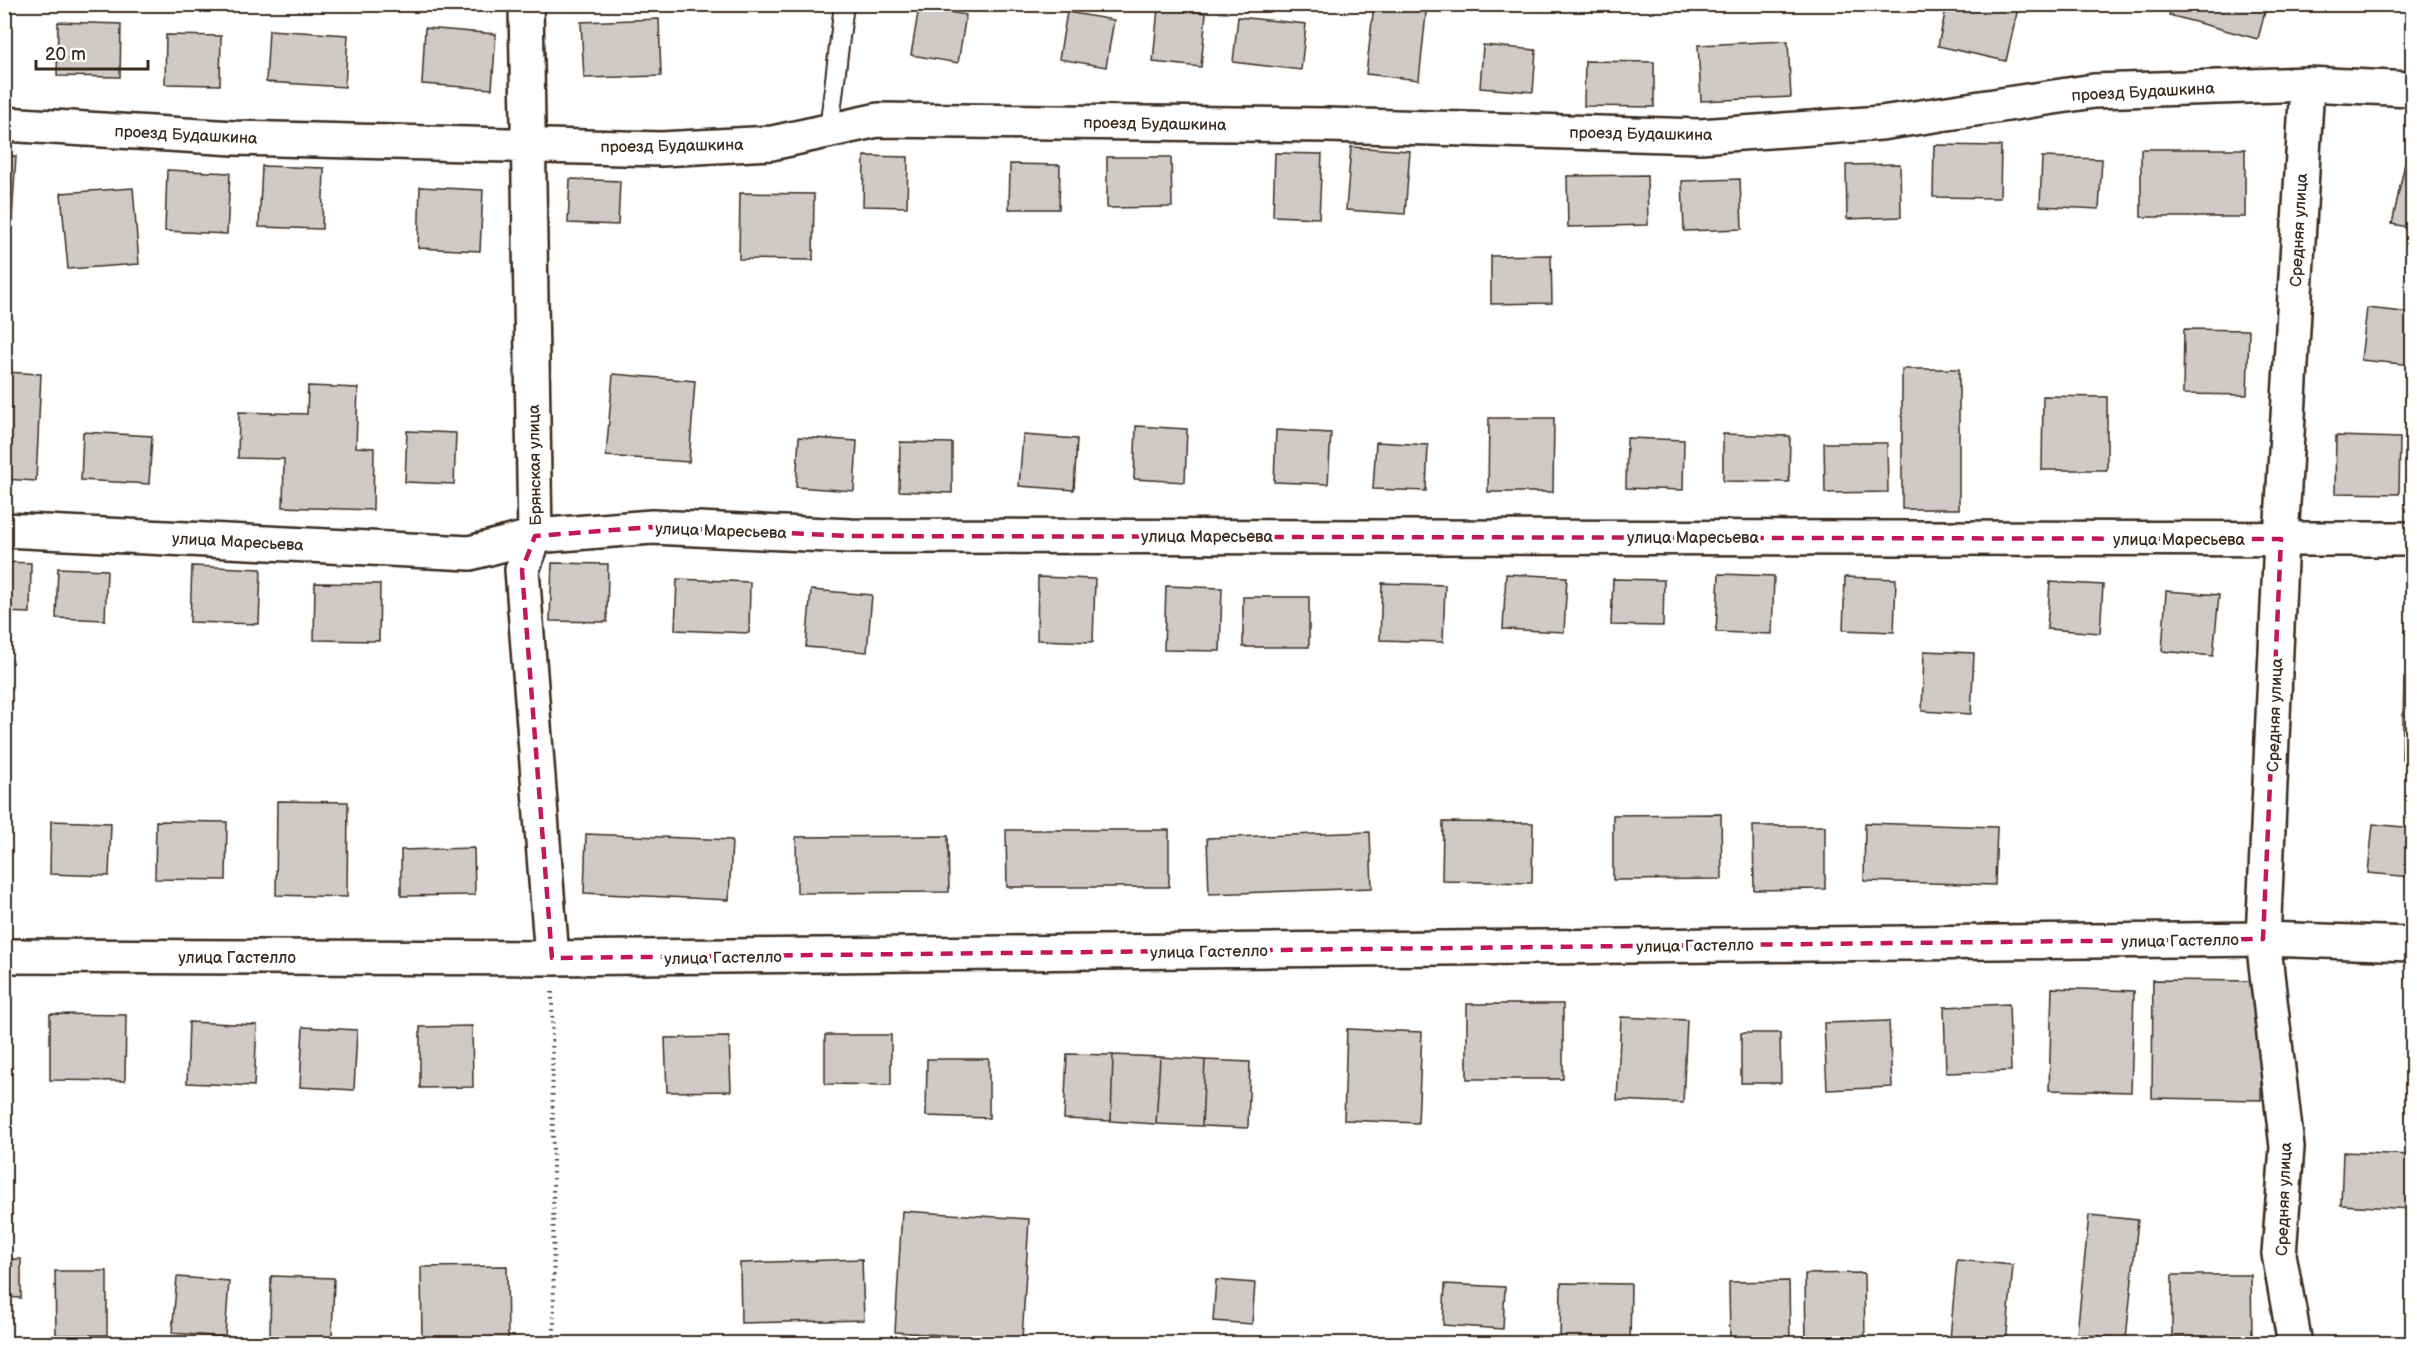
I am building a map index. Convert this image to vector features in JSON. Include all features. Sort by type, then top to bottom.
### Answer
[{"type":"street","name":"Брянская улица","points":[[526,4],[535,536],[522,570],[552,958]]},
{"type":"street","name":"проезд Будашкина","points":[[4,124],[234,138],[661,149],[772,143],[878,120],[1327,125],[1700,136],[1881,123],[2094,91],[2307,84],[2412,89]]},
{"type":"street","name":"Средняя улица","points":[[2295,1344],[2279,1254],[2287,1147],[2263,939],[2281,539],[2307,84]]},
{"type":"street","name":"улица Маресьева","points":[[4,530],[470,553],[535,536],[652,526],[862,536],[2412,539]]},
{"type":"street","name":"улица Гастелло","points":[[4,957],[552,958],[2263,939],[2412,944]]},
{"type":"lane","points":[[829,130],[844,4]]},
{"type":"path","points":[[552,958],[554,1344]]},
{"type":"highlighted area","points":[[652,527],[851,536],[2281,539],[2263,939],[552,958],[522,570],[535,536]]},
{"type":"building","points":[[1374,4],[1427,4],[1419,80],[1366,74]]},
{"type":"building","points":[[1947,4],[2019,4],[2006,61],[1938,46]]},
{"type":"building","points":[[2172,4],[2267,4],[2258,39],[2169,15]]},
{"type":"building","points":[[919,7],[966,15],[958,63],[911,55]]},
{"type":"building","points":[[1158,8],[1206,13],[1201,67],[1153,62]]},
{"type":"building","points":[[1067,12],[1114,20],[1106,67],[1059,59]]},
{"type":"building","points":[[1238,17],[1306,24],[1301,70],[1233,62]]},
{"type":"building","points":[[659,19],[661,76],[584,78],[581,22]]},
{"type":"building","points":[[58,22],[121,24],[120,77],[57,76]]},
{"type":"building","points":[[425,28],[496,34],[492,89],[422,84]]},
{"type":"building","points":[[269,30],[348,35],[345,87],[266,82]]},
{"type":"building","points":[[166,35],[221,36],[220,85],[165,84]]},
{"type":"building","points":[[1788,41],[1791,97],[1701,101],[1698,45]]},
{"type":"building","points":[[1483,45],[1536,50],[1533,92],[1480,88]]},
{"type":"building","points":[[1585,61],[1654,62],[1654,107],[1584,106]]},
{"type":"building","points":[[1934,145],[2001,146],[2000,198],[1933,197]]},
{"type":"building","points":[[1351,147],[1410,151],[1405,214],[1346,210]]},
{"type":"building","points":[[2141,149],[2245,149],[2245,217],[2141,217]]},
{"type":"building","points":[[2408,149],[2412,150],[2412,228],[2392,224]]},
{"type":"building","points":[[1275,153],[1322,154],[1319,218],[1273,216]]},
{"type":"building","points":[[4,156],[16,156],[11,234],[4,233]]},
{"type":"building","points":[[864,156],[908,157],[907,207],[863,206]]},
{"type":"building","points":[[1107,157],[1171,157],[1172,207],[1107,208]]},
{"type":"building","points":[[2042,157],[2102,159],[2099,209],[2040,206]]},
{"type":"building","points":[[1010,164],[1060,165],[1059,209],[1009,209]]},
{"type":"building","points":[[1900,164],[1901,217],[1847,219],[1846,165]]},
{"type":"building","points":[[262,166],[324,168],[322,229],[259,227]]},
{"type":"building","points":[[167,170],[230,173],[227,234],[165,231]]},
{"type":"building","points":[[1647,175],[1648,225],[1568,227],[1567,176]]},
{"type":"building","points":[[570,179],[620,181],[618,225],[568,223]]},
{"type":"building","points":[[1740,179],[1742,229],[1684,231],[1682,181]]},
{"type":"building","points":[[420,187],[483,190],[480,251],[418,248]]},
{"type":"building","points":[[133,188],[139,264],[68,269],[61,193]]},
{"type":"building","points":[[740,193],[814,194],[813,260],[739,259]]},
{"type":"building","points":[[1551,255],[1552,303],[1491,304],[1491,256]]},
{"type":"building","points":[[2367,308],[2412,313],[2412,365],[2361,360]]},
{"type":"building","points":[[2184,329],[2249,330],[2247,395],[2183,394]]},
{"type":"building","points":[[1902,369],[1959,369],[1959,509],[1902,509]]},
{"type":"building","points":[[4,372],[41,374],[36,481],[4,479]]},
{"type":"building","points":[[613,374],[695,381],[689,462],[606,456]]},
{"type":"building","points":[[308,386],[358,388],[356,447],[374,448],[373,510],[283,507],[284,459],[238,458],[239,412],[307,414]]},
{"type":"building","points":[[2043,396],[2107,397],[2107,470],[2042,470]]},
{"type":"building","points":[[1489,418],[1554,418],[1553,492],[1488,492]]},
{"type":"building","points":[[1136,426],[1187,429],[1185,482],[1134,479]]},
{"type":"building","points":[[1276,430],[1331,433],[1328,484],[1274,482]]},
{"type":"building","points":[[407,431],[456,433],[454,484],[405,482]]},
{"type":"building","points":[[83,432],[152,436],[149,484],[81,480]]},
{"type":"building","points":[[1723,434],[1790,436],[1789,482],[1723,481]]},
{"type":"building","points":[[1023,435],[1077,439],[1074,490],[1019,486]]},
{"type":"building","points":[[2336,436],[2400,438],[2399,494],[2335,493]]},
{"type":"building","points":[[799,437],[857,441],[854,491],[796,487]]},
{"type":"building","points":[[1627,438],[1684,440],[1683,490],[1626,488]]},
{"type":"building","points":[[900,442],[952,443],[952,493],[899,491]]},
{"type":"building","points":[[1376,442],[1428,445],[1426,491],[1373,489]]},
{"type":"building","points":[[1824,443],[1887,443],[1888,492],[1825,493]]},
{"type":"building","points":[[4,562],[31,563],[30,613],[4,612]]},
{"type":"building","points":[[552,563],[608,564],[607,622],[550,621]]},
{"type":"building","points":[[192,566],[261,569],[259,624],[190,622]]},
{"type":"building","points":[[58,568],[107,570],[105,620],[56,618]]},
{"type":"building","points":[[1506,574],[1567,577],[1564,632],[1503,629]]},
{"type":"building","points":[[1719,574],[1774,576],[1772,634],[1716,632]]},
{"type":"building","points":[[1038,577],[1095,579],[1093,642],[1037,640]]},
{"type":"building","points":[[1845,577],[1896,579],[1894,632],[1843,630]]},
{"type":"building","points":[[677,579],[750,582],[749,633],[675,630]]},
{"type":"building","points":[[1613,579],[1664,580],[1663,626],[1611,625]]},
{"type":"building","points":[[2050,582],[2103,585],[2100,633],[2047,629]]},
{"type":"building","points":[[315,583],[380,584],[379,641],[314,640]]},
{"type":"building","points":[[1382,583],[1445,585],[1443,642],[1380,640]]},
{"type":"building","points":[[1166,586],[1222,588],[1220,651],[1164,650]]},
{"type":"building","points":[[811,590],[872,595],[867,652],[806,647]]},
{"type":"building","points":[[2166,591],[2219,595],[2213,656],[2162,651]]},
{"type":"building","points":[[1243,597],[1309,597],[1309,647],[1243,647]]},
{"type":"building","points":[[1924,651],[1974,653],[1971,714],[1922,711]]},
{"type":"building","points":[[2404,678],[2412,678],[2412,759],[2402,759]]},
{"type":"building","points":[[277,801],[348,802],[347,897],[276,895]]},
{"type":"building","points":[[1721,814],[1722,879],[1613,880],[1613,815]]},
{"type":"building","points":[[51,821],[111,823],[109,876],[50,874]]},
{"type":"building","points":[[156,821],[227,822],[226,880],[155,879]]},
{"type":"building","points":[[1443,822],[1533,823],[1532,883],[1442,881]]},
{"type":"building","points":[[1865,823],[1997,827],[1995,885],[1864,881]]},
{"type":"building","points":[[2373,824],[2412,828],[2412,877],[2368,873]]},
{"type":"building","points":[[1753,826],[1825,826],[1825,889],[1754,890]]},
{"type":"building","points":[[1006,830],[1169,830],[1169,887],[1007,887]]},
{"type":"building","points":[[1370,832],[1372,888],[1209,894],[1207,838]]},
{"type":"building","points":[[586,834],[732,840],[729,900],[584,893]]},
{"type":"building","points":[[948,836],[949,892],[797,893],[796,837]]},
{"type":"building","points":[[474,848],[475,895],[401,896],[401,850]]},
{"type":"building","points":[[2153,980],[2262,981],[2261,1100],[2152,1098]]},
{"type":"building","points":[[2052,988],[2134,991],[2131,1092],[2049,1090]]},
{"type":"building","points":[[1467,1004],[1563,1004],[1563,1079],[1467,1079]]},
{"type":"building","points":[[2009,1004],[2011,1071],[1946,1073],[1944,1007]]},
{"type":"building","points":[[50,1014],[126,1015],[125,1081],[50,1080]]},
{"type":"building","points":[[1621,1017],[1687,1020],[1683,1103],[1617,1100]]},
{"type":"building","points":[[1889,1021],[1892,1087],[1827,1090],[1824,1023]]},
{"type":"building","points":[[189,1022],[257,1025],[254,1086],[187,1083]]},
{"type":"building","points":[[472,1026],[473,1087],[420,1088],[420,1027]]},
{"type":"building","points":[[303,1027],[357,1030],[354,1090],[300,1087]]},
{"type":"building","points":[[1347,1029],[1422,1032],[1418,1123],[1344,1120]]},
{"type":"building","points":[[1741,1033],[1780,1033],[1781,1083],[1741,1083]]},
{"type":"building","points":[[825,1035],[891,1035],[891,1085],[825,1084]]},
{"type":"building","points":[[729,1037],[731,1091],[667,1092],[665,1038]]},
{"type":"building","points":[[1067,1054],[1113,1055],[1111,1121],[1064,1119]]},
{"type":"building","points":[[1113,1055],[1160,1057],[1156,1124],[1111,1121]]},
{"type":"building","points":[[1160,1057],[1205,1060],[1202,1126],[1156,1124]]},
{"type":"building","points":[[927,1059],[989,1059],[989,1118],[926,1116]]},
{"type":"building","points":[[1205,1060],[1250,1062],[1248,1128],[1202,1126]]},
{"type":"building","points":[[2343,1152],[2412,1155],[2412,1209],[2341,1205]]},
{"type":"building","points":[[902,1211],[1029,1219],[1022,1340],[895,1332]]},
{"type":"building","points":[[2089,1215],[2138,1220],[2126,1339],[2077,1334]]},
{"type":"building","points":[[4,1259],[21,1259],[21,1298],[4,1297]]},
{"type":"building","points":[[862,1259],[864,1320],[741,1323],[740,1263]]},
{"type":"building","points":[[1957,1260],[2013,1265],[2006,1344],[1950,1339]]},
{"type":"building","points":[[507,1266],[508,1342],[422,1342],[421,1267]]},
{"type":"building","points":[[55,1271],[107,1271],[107,1335],[56,1335]]},
{"type":"building","points":[[1864,1273],[1865,1344],[1806,1344],[1805,1274]]},
{"type":"building","points":[[2172,1275],[2251,1275],[2252,1337],[2172,1338]]},
{"type":"building","points":[[271,1276],[334,1278],[332,1338],[270,1336]]},
{"type":"building","points":[[177,1277],[229,1281],[225,1337],[172,1333]]},
{"type":"building","points":[[1216,1280],[1255,1283],[1252,1324],[1213,1321]]},
{"type":"building","points":[[1789,1281],[1790,1344],[1730,1344],[1729,1282]]},
{"type":"building","points":[[1561,1283],[1631,1284],[1630,1344],[1560,1343]]},
{"type":"building","points":[[1445,1284],[1505,1287],[1503,1329],[1443,1325]]}]
